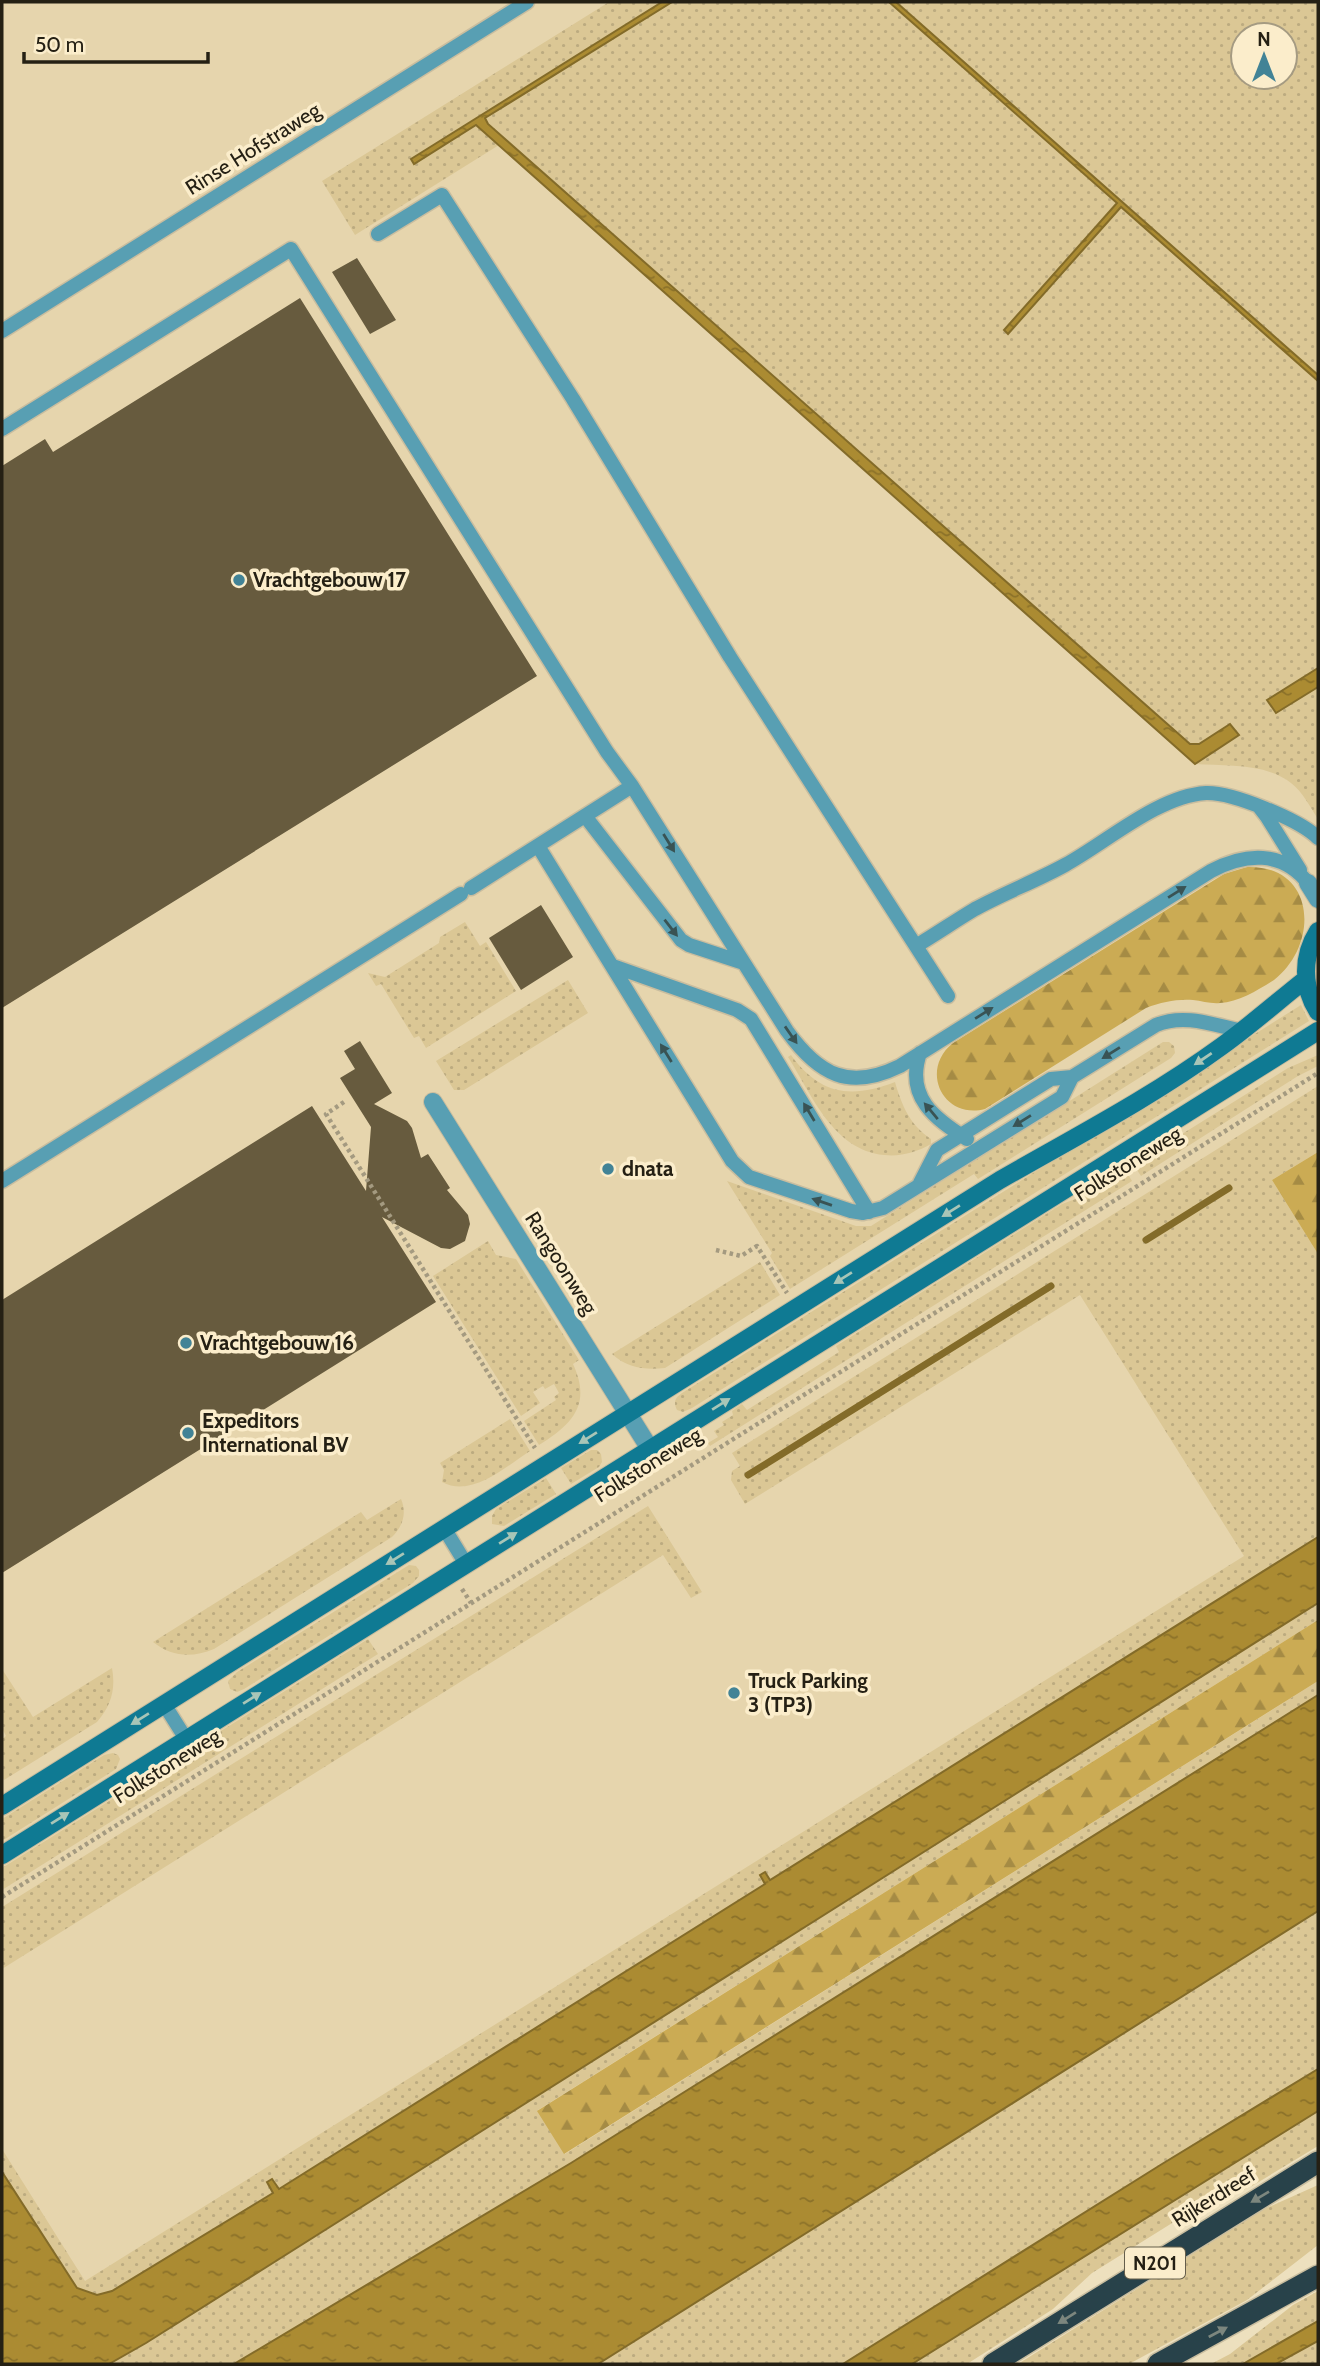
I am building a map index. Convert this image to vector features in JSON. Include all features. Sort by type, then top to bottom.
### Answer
[{"type":"highway","name":"Rijkerdreef","points":[[993,2364],[1318,2162]]},
{"type":"highway","points":[[1158,2364],[1318,2276]]},
{"type":"street","points":[[1308,883],[1318,899]]},
{"type":"street","points":[[1318,931],[1308,954],[1306,979],[1318,1012]]},
{"type":"street","points":[[2,1806],[1000,1180],[1068,1144],[1208,1056],[1306,979]]},
{"type":"street","name":"Folkstoneweg","points":[[2,1855],[1318,1031]]},
{"type":"street","name":"Rangoonweg","points":[[433,1102],[650,1449]]},
{"type":"lane","name":"Rinse Hofstraweg","points":[[2,331],[527,2]]},
{"type":"lane","points":[[378,234],[443,195],[573,399],[730,657],[948,996]]},
{"type":"lane","points":[[2,429],[291,249],[607,752],[632,786],[795,1042],[813,1061],[834,1074],[858,1079],[900,1066],[1221,866],[1246,857],[1268,857],[1293,868],[1308,883]]},
{"type":"lane","points":[[2,1181],[632,786]]},
{"type":"lane","points":[[916,946],[975,909],[1064,865],[1156,809],[1193,795],[1218,793],[1254,804],[1303,827],[1318,838]]},
{"type":"lane","points":[[1254,804],[1268,817],[1308,883]]},
{"type":"lane","points":[[585,816],[681,940],[694,947],[744,963]]},
{"type":"lane","points":[[538,846],[737,1168],[749,1177],[851,1211],[869,1212],[883,1208],[1062,1097],[1072,1077]]},
{"type":"lane","points":[[613,967],[734,1009],[751,1019],[869,1212]]},
{"type":"lane","points":[[919,1185],[937,1150],[1051,1080],[1072,1077],[1165,1021],[1184,1019],[1242,1031]]},
{"type":"lane","points":[[920,1053],[916,1077],[921,1097],[934,1116],[980,1147]]},
{"type":"lane","points":[[444,1528],[466,1564]]},
{"type":"lane","name":"Folkstoneweg","points":[[164,1704],[186,1739]]},
{"type":"path","name":"Folkstoneweg","points":[[2,1897],[1318,1073]]},
{"type":"path","points":[[344,1102],[326,1114],[545,1465]]},
{"type":"path","points":[[716,1250],[741,1256],[757,1246],[796,1308]]},
{"type":"path","points":[[460,1585],[471,1603]]},
{"type":"shaded area","points":[[2,2],[1318,2],[1318,2069],[843,2364],[2,2364]]},
{"type":"shaded area","points":[[609,2],[662,2],[412,159],[414,163],[476,124],[499,145],[355,235],[322,181]]},
{"type":"shaded area","points":[[672,2],[889,2],[1117,203],[1004,330],[1009,333],[1121,207],[1318,381],[1318,668],[1267,701],[1276,713],[1318,687],[1318,819],[1291,783],[1270,772],[1245,767],[1195,764],[1239,735],[1229,724],[1199,744],[1190,745],[488,124],[485,118]]},
{"type":"shaded area","points":[[896,2],[1318,2],[1318,375]]},
{"type":"shaded area","points":[[465,922],[480,946],[486,942],[516,991],[426,1048],[419,1036],[414,1038],[381,984],[376,986],[368,973],[385,977],[439,943],[440,937]]},
{"type":"shaded area","points":[[568,980],[588,1013],[464,1090],[454,1090],[436,1061]]},
{"type":"shaded area","points":[[1301,1005],[1309,1021],[692,1408],[683,1412],[677,1410],[675,1400],[682,1393]]},
{"type":"shaded area","points":[[1163,1042],[1174,1046],[1175,1053],[1171,1058],[978,1179],[974,1174],[790,1289],[770,1256],[772,1253],[727,1181],[856,1226],[871,1226]]},
{"type":"shaded area","points":[[791,1055],[813,1078],[837,1090],[864,1091],[895,1082],[908,1114],[917,1128],[931,1139],[931,1144],[909,1153],[884,1155],[866,1151],[851,1143],[838,1132],[815,1103],[788,1057]]},
{"type":"shaded area","points":[[1318,1055],[1318,1066],[1141,1176],[1135,1167],[1126,1171],[1132,1181],[710,1446],[708,1443],[718,1437],[714,1431],[724,1425],[722,1422],[733,1415],[732,1411],[742,1404],[747,1410],[839,1352],[836,1346],[1062,1204],[1081,1197],[1288,1068]]},
{"type":"shaded area","points":[[1318,1086],[1318,1152],[1272,1180],[1318,1254],[1318,1537],[770,1880],[760,1876],[766,1883],[278,2189],[272,2180],[267,2182],[273,2193],[112,2291],[97,2295],[77,2288],[2,2172],[2,2149],[85,2281],[1244,1556],[1080,1295],[745,1504],[731,1480],[732,1471],[740,1466],[732,1453]]},
{"type":"shaded area","points":[[488,1241],[496,1255],[516,1259],[579,1360],[573,1364],[580,1391],[576,1412],[561,1429],[539,1445],[524,1421],[556,1400],[554,1397],[559,1393],[554,1384],[533,1392],[540,1403],[521,1416],[433,1276]]},
{"type":"shaded area","points":[[760,1262],[780,1295],[665,1368],[637,1367],[612,1354]]},
{"type":"shaded area","points":[[510,1419],[530,1451],[499,1472],[476,1483],[453,1486],[442,1482],[444,1470],[440,1463]]},
{"type":"shaded area","points":[[591,1450],[597,1450],[601,1454],[602,1462],[599,1467],[571,1484],[561,1468]]},
{"type":"shaded area","points":[[546,1478],[556,1494],[504,1526],[492,1524],[496,1509]]},
{"type":"shaded area","points":[[401,1499],[403,1519],[392,1537],[214,1649],[190,1655],[167,1651],[153,1642],[361,1512],[367,1520]]},
{"type":"shaded area","points":[[648,1506],[702,1592],[691,1598],[663,1555],[2,1969],[2,1907]]},
{"type":"shaded area","points":[[409,1565],[416,1566],[419,1570],[419,1576],[413,1583],[244,1689],[237,1692],[230,1689],[228,1681],[237,1672]]},
{"type":"shaded area","points":[[1318,1603],[1318,1620],[538,2110],[565,2154],[1318,1681],[1318,1695],[571,2163],[234,2364],[109,2364],[146,2343]]},
{"type":"shaded area","points":[[368,1639],[378,1654],[2,1890],[2,1868]]},
{"type":"shaded area","points":[[112,1668],[111,1697],[97,1722],[4,1780],[2,1739],[6,1736],[2,1728],[2,1669],[33,1717]]},
{"type":"shaded area","points":[[113,1753],[120,1759],[116,1769],[2,1841],[2,1819],[104,1755]]},
{"type":"shaded area","points":[[1318,1911],[1318,2069],[843,2364],[598,2364]]},
{"type":"shaded area","points":[[1318,2111],[1318,2146],[1252,2186],[1177,2220],[1092,2273],[1053,2309],[967,2364],[912,2364]]},
{"type":"shaded area","points":[[1318,2185],[1318,2245],[1247,2300],[1129,2364],[1018,2364],[1262,2210]]},
{"type":"shaded area","points":[[1318,2291],[1318,2321],[1243,2364],[1211,2364],[1230,2354],[1293,2305]]},
{"type":"shaded area","points":[[1318,2341],[1318,2364],[1276,2364]]},
{"type":"green space","points":[[1247,867],[1270,870],[1287,879],[1298,892],[1304,909],[1304,928],[1299,947],[1289,965],[1274,980],[1248,995],[1227,1002],[1181,1000],[1146,1008],[985,1109],[970,1110],[947,1100],[937,1079],[938,1066],[943,1054],[953,1043],[1224,874]]},
{"type":"green space","points":[[1318,1152],[1318,1254],[1272,1180]]},
{"type":"green space","points":[[1318,1620],[1318,1681],[564,2154],[537,2111]]},
{"type":"water","points":[[662,2],[672,2],[485,118],[488,124],[1190,744],[1199,744],[1230,724],[1239,735],[1195,764],[476,125],[414,164],[411,159]]},
{"type":"water","points":[[889,2],[896,2],[1318,375],[1318,381],[1121,207],[1008,334],[1004,330],[1117,203]]},
{"type":"water","points":[[1318,668],[1318,687],[1276,713],[1267,700]]},
{"type":"water","points":[[1318,1537],[1318,1603],[146,2343],[109,2364],[2,2364],[2,2172],[77,2288],[97,2295],[112,2291],[273,2193],[267,2182],[272,2179],[279,2189],[765,1884],[760,1875],[765,1872],[770,1880]]},
{"type":"water","points":[[1318,1695],[1318,1911],[598,2364],[234,2364],[571,2163]]},
{"type":"water","points":[[1318,2069],[1318,2111],[912,2364],[843,2364],[1162,2164]]},
{"type":"water","points":[[1318,2321],[1318,2341],[1276,2364],[1243,2364]]},
{"type":"building","points":[[357,258],[396,320],[370,334],[332,272]]},
{"type":"building","name":"Vrachtgebouw 17","points":[[300,298],[537,676],[2,1008],[2,466],[45,439],[53,452]]},
{"type":"building","points":[[541,905],[573,957],[521,990],[489,938]]},
{"type":"building","name":"Vrachtgebouw 16","points":[[360,1041],[392,1093],[374,1104],[407,1121],[412,1128],[421,1158],[428,1154],[450,1188],[447,1190],[468,1215],[470,1224],[465,1241],[450,1249],[441,1248],[382,1217],[436,1302],[2,1573],[2,1300],[312,1106],[366,1191],[371,1127],[340,1078],[355,1069],[344,1051]]},
{"type":"waterway","points":[[1146,1240],[1229,1188]]},
{"type":"waterway","points":[[748,1475],[1051,1286]]},
{"type":"place","name":"Vrachtgebouw 17","points":[[239,580]]},
{"type":"place","name":"dnata","points":[[608,1169]]},
{"type":"place","name":"Vrachtgebouw 16","points":[[186,1343]]},
{"type":"place","name":"Expeditors International BV","points":[[188,1433]]},
{"type":"place","name":"Truck Parking 3 (TP3)","points":[[734,1693]]}]
